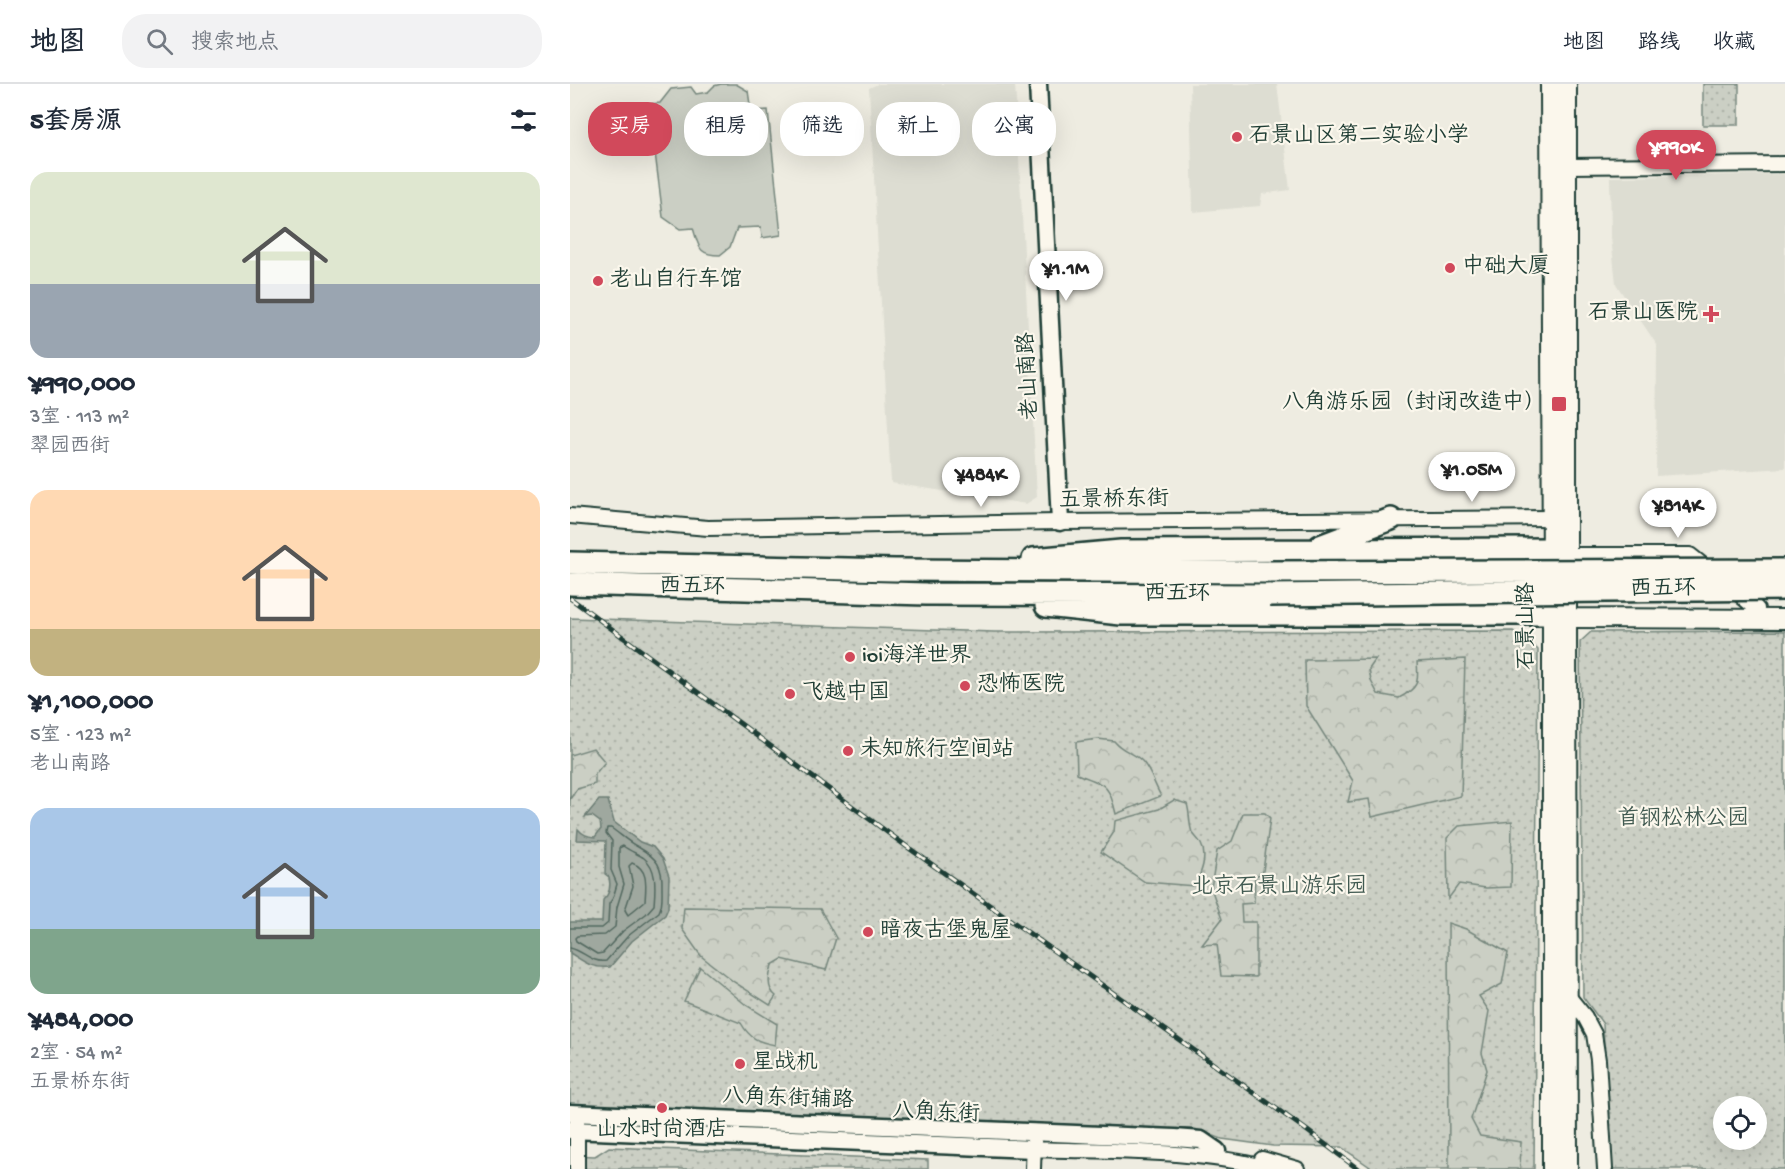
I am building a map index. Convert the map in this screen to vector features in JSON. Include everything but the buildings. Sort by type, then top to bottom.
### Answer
[{"type":"highway","points":[[1305,551],[1391,519]]},
{"type":"highway","points":[[895,570],[1120,551],[1560,552]]},
{"type":"highway","name":"西五环","points":[[570,563],[895,570],[1270,573],[1785,570]]},
{"type":"highway","name":"西五环","points":[[570,584],[926,594],[1270,595],[1785,589]]},
{"type":"highway","points":[[926,594],[1121,614],[1562,614]]},
{"type":"main road","name":"老山南路","points":[[1038,84],[1060,522]]},
{"type":"main road","name":"石景山路","points":[[1550,84],[1552,518],[1560,552]]},
{"type":"main road","name":"石景山路","points":[[1567,84],[1560,552],[1568,996],[1568,1169]]},
{"type":"main road","points":[[1562,614],[1785,609]]},
{"type":"main road","name":"石景山路","points":[[1552,1169],[1562,614]]},
{"type":"main road","points":[[1562,614],[1785,619]]},
{"type":"main road","name":"八角东街","points":[[573,1121],[1216,1151]]},
{"type":"street","points":[[1566,166],[1785,164]]},
{"type":"street","name":"五景桥东街","points":[[570,516],[708,528],[1060,522],[1552,518]]},
{"type":"street","points":[[1560,552],[1690,555],[1757,609]]},
{"type":"street","points":[[1568,996],[1586,1017],[1594,1034],[1598,1060],[1605,1169]]},
{"type":"street","points":[[573,1121],[576,1169]]},
{"type":"street","points":[[1033,1169],[1034,1141]]},
{"type":"street","name":"八角东街","points":[[1034,1141],[1208,1157],[1244,1162],[1271,1169]]},
{"type":"street","name":"八角东街","points":[[1216,1151],[1259,1158],[1298,1169]]},
{"type":"shaded area","points":[[878,84],[1015,84],[1016,102],[972,102],[972,156],[1019,156],[1037,497],[1026,504],[891,483],[869,88]]},
{"type":"shaded area","name":"石景山区第二实验小学","points":[[1190,84],[1277,84],[1290,190],[1262,194],[1260,206],[1193,212]]},
{"type":"shaded area","name":"石景山医院","points":[[1785,174],[1785,468],[1656,476],[1657,345],[1616,284],[1611,237],[1610,177]]},
{"type":"green space","points":[[736,84],[748,91],[750,102],[684,102],[684,156],[768,156],[768,110],[781,235],[762,238],[761,227],[737,228],[730,247],[720,255],[713,255],[700,249],[693,228],[680,229],[663,217],[655,156],[672,156],[672,102],[661,102],[671,89],[691,87],[696,94],[708,92],[714,86]]},
{"type":"green space","points":[[1703,84],[1739,84],[1739,125],[1703,125]]},
{"type":"green space","name":"北京石景山游乐园","points":[[570,618],[994,632],[1513,631],[1529,640],[1538,650],[1534,1169],[1373,1169],[1341,1147],[1273,1146],[1222,1139],[1195,1129],[1059,1127],[570,1109]]},
{"type":"green space","name":"首钢松林公园","points":[[1785,631],[1785,1169],[1610,1169],[1603,1024],[1583,997],[1580,642],[1591,632]]},
{"type":"green space","points":[[1376,659],[1369,669],[1371,681],[1378,694],[1399,698],[1414,688],[1416,684],[1417,662],[1465,659],[1461,796],[1372,817],[1369,799],[1348,802],[1353,781],[1306,706],[1305,660]]},
{"type":"green space","points":[[1098,739],[1114,741],[1142,761],[1148,768],[1161,796],[1116,814],[1111,796],[1104,786],[1077,774],[1076,742]]},
{"type":"green space","points":[[593,748],[605,762],[595,774],[595,784],[577,789],[570,799],[570,755]]},
{"type":"green space","points":[[1174,800],[1187,804],[1191,829],[1203,849],[1203,865],[1195,886],[1145,882],[1101,852],[1114,832],[1115,821],[1159,809]]},
{"type":"green space","points":[[1243,813],[1265,813],[1270,818],[1263,871],[1255,877],[1254,903],[1241,904],[1242,922],[1256,922],[1256,977],[1221,976],[1217,944],[1202,945],[1222,919],[1211,888],[1217,851],[1232,841]]},
{"type":"green space","points":[[1512,821],[1511,887],[1486,888],[1459,884],[1448,899],[1447,838],[1459,826]]},
{"type":"green space","points":[[684,907],[820,909],[836,938],[826,970],[782,959],[772,965],[770,986],[776,996],[770,1005],[734,982],[701,956],[682,929]]},
{"type":"green space","points":[[1448,923],[1466,929],[1508,953],[1502,984],[1479,996],[1489,1011],[1482,1053],[1487,1070],[1471,1119],[1480,1136],[1521,1142],[1520,1169],[1449,1169]]},
{"type":"green space","points":[[700,967],[746,1005],[777,1024],[775,1045],[755,1039],[741,1023],[684,1001]]},
{"type":"green space","points":[[609,1147],[928,1160],[928,1169],[570,1169],[570,1155],[595,1156]]},
{"type":"water","points":[[599,800],[608,800],[614,822],[640,842],[653,847],[663,859],[669,876],[668,908],[665,915],[632,941],[610,967],[588,964],[570,953],[570,922],[602,922],[603,900],[609,890],[609,877],[605,874],[606,841],[577,840],[578,829],[585,835],[595,837],[601,829],[600,822],[592,816],[585,817]]},
{"type":"railway","points":[[570,598],[906,846],[1358,1169]]},
{"type":"place","name":"石景山区第二实验小学","points":[[1237,137]]},
{"type":"place","name":"中础大厦","points":[[1450,268]]},
{"type":"place","name":"老山自行车馆","points":[[598,281]]},
{"type":"place","name":"石景山医院","points":[[1711,314]]},
{"type":"place","name":"八角游乐园（封闭改造中）","points":[[1559,404]]},
{"type":"place","name":"ioi海洋世界","points":[[850,657]]},
{"type":"place","name":"恐怖医院","points":[[965,686]]},
{"type":"place","name":"飞越中国","points":[[790,694]]},
{"type":"place","name":"未知旅行空间站","points":[[848,751]]},
{"type":"place","name":"暗夜古堡鬼屋","points":[[868,932]]},
{"type":"place","name":"星战机","points":[[740,1064]]},
{"type":"place","name":"山水时尚酒店","points":[[662,1108]]}]
